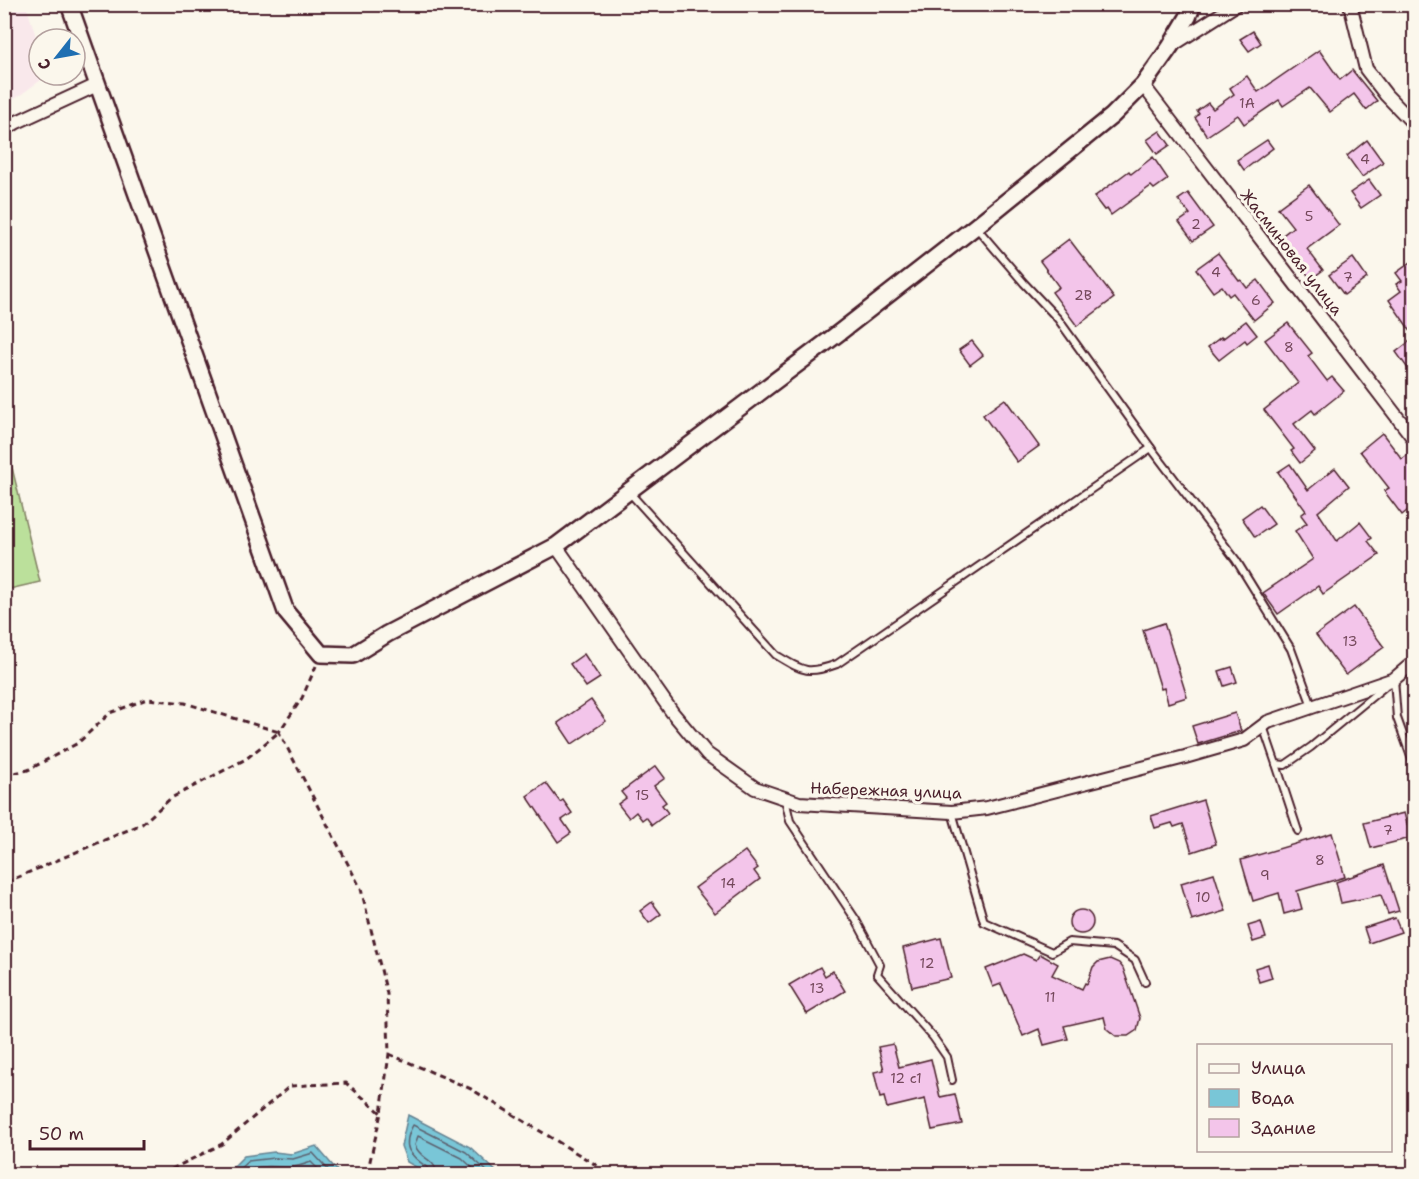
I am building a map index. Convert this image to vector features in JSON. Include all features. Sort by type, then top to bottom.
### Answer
[{"type":"street","points":[[69,4],[286,612],[321,654],[353,655],[387,634],[556,546],[976,226],[1112,116],[1143,85],[1170,47],[1193,4]]},
{"type":"street","points":[[1170,47],[1237,4]]},
{"type":"street","points":[[1350,4],[1366,69],[1386,95],[1414,124]]},
{"type":"street","name":"Жасминовая улица","points":[[1143,85],[1414,439]]},
{"type":"street","points":[[4,130],[97,86]]},
{"type":"street","name":"Набережная улица","points":[[556,546],[672,712],[707,754],[755,788],[799,803],[952,812],[987,808],[1244,740],[1268,722],[1394,679],[1414,662]]},
{"type":"lane","points":[[976,226],[1058,319],[1242,569],[1291,649],[1312,706]]},
{"type":"lane","points":[[629,491],[776,655],[797,667],[816,671],[837,664],[1151,448]]},
{"type":"lane","points":[[1276,764],[1285,765],[1296,758],[1394,679]]},
{"type":"lane","points":[[1394,679],[1397,718],[1414,765]]},
{"type":"lane","points":[[1263,726],[1298,831]]},
{"type":"lane","points":[[784,798],[790,821],[856,921],[880,965],[878,974],[933,1037],[947,1057],[952,1080]]},
{"type":"lane","points":[[952,812],[984,922],[1052,952],[1069,942],[1114,946],[1135,960],[1145,982]]},
{"type":"path","points":[[4,883],[142,824],[171,798],[246,759],[279,732],[302,698],[321,654]]},
{"type":"path","points":[[4,775],[28,770],[78,743],[110,713],[147,699],[185,703],[279,732],[361,889],[387,994],[389,1054],[381,1113],[367,1174]]},
{"type":"path","points":[[389,1054],[471,1089],[611,1174]]},
{"type":"path","points":[[162,1174],[222,1144],[290,1086],[346,1083],[381,1113]]},
{"type":"shaded area","points":[[5,4],[26,5],[33,27],[27,27],[27,87],[31,87],[5,106]]},
{"type":"green space","points":[[5,439],[40,582],[4,590]]},
{"type":"water","points":[[408,1115],[470,1147],[499,1174],[428,1174],[407,1162],[401,1146]]},
{"type":"water","points":[[316,1146],[340,1174],[226,1174],[244,1156],[274,1152],[292,1154]]},
{"type":"building","points":[[1253,31],[1261,43],[1249,51],[1240,39]]},
{"type":"building","points":[[1319,50],[1340,80],[1352,70],[1377,101],[1366,110],[1354,94],[1330,112],[1310,88],[1283,106],[1279,100],[1244,124],[1238,115],[1207,136],[1195,118],[1199,114],[1197,111],[1208,103],[1213,109],[1234,94],[1230,88],[1247,76],[1258,92]]},
{"type":"building","points":[[1160,131],[1170,145],[1157,154],[1147,140]]},
{"type":"building","points":[[1267,140],[1273,148],[1244,170],[1237,160]]},
{"type":"building","points":[[1367,140],[1383,162],[1362,177],[1347,156]]},
{"type":"building","points":[[1153,157],[1168,179],[1154,189],[1151,186],[1111,215],[1107,209],[1104,210],[1094,197],[1129,171],[1131,174]]},
{"type":"building","points":[[1369,180],[1380,195],[1361,208],[1350,193]]},
{"type":"building","points":[[1309,185],[1339,225],[1307,249],[1323,270],[1311,279],[1279,238],[1293,227],[1278,208]]},
{"type":"building","points":[[1188,193],[1213,227],[1193,241],[1179,222],[1190,214],[1178,200]]},
{"type":"building","points":[[1069,239],[1114,298],[1077,326],[1052,292],[1059,287],[1040,261]]},
{"type":"building","points":[[1218,253],[1239,281],[1241,280],[1247,288],[1258,280],[1275,303],[1254,320],[1233,293],[1229,296],[1222,286],[1213,292],[1196,269]]},
{"type":"building","points":[[1353,258],[1367,278],[1344,295],[1329,275]]},
{"type":"building","points":[[1414,260],[1414,336],[1389,300],[1401,291],[1396,284],[1402,281],[1396,273]]},
{"type":"building","points":[[1246,321],[1257,335],[1247,343],[1245,340],[1219,360],[1208,347]]},
{"type":"building","points":[[1288,323],[1312,353],[1308,356],[1327,381],[1332,377],[1344,391],[1315,414],[1312,410],[1294,424],[1315,451],[1300,463],[1291,451],[1294,449],[1264,410],[1298,383],[1265,340]]},
{"type":"building","points":[[1414,338],[1414,377],[1396,352]]},
{"type":"building","points":[[972,341],[983,355],[970,365],[959,350]]},
{"type":"building","points":[[1005,399],[1039,446],[1017,462],[983,415]]},
{"type":"building","points":[[1382,433],[1402,459],[1409,454],[1414,461],[1414,505],[1402,515],[1384,491],[1389,488],[1360,451]]},
{"type":"building","points":[[1290,464],[1308,490],[1335,468],[1349,486],[1318,512],[1337,541],[1360,522],[1372,538],[1368,541],[1379,555],[1323,594],[1318,586],[1278,614],[1263,593],[1313,559],[1295,531],[1307,523],[1301,515],[1306,511],[1278,472]]},
{"type":"building","points":[[1260,505],[1274,524],[1255,537],[1242,518]]},
{"type":"building","points":[[1354,607],[1384,647],[1346,675],[1316,635]]},
{"type":"building","points":[[1164,623],[1187,697],[1168,703],[1164,688],[1161,689],[1143,630]]},
{"type":"building","points":[[584,654],[600,678],[586,687],[570,664]]},
{"type":"building","points":[[1232,667],[1237,682],[1224,686],[1219,671]]},
{"type":"building","points":[[591,700],[606,721],[572,744],[558,723]]},
{"type":"building","points":[[1235,713],[1241,731],[1198,744],[1192,726]]},
{"type":"building","points":[[656,766],[665,778],[654,786],[666,802],[662,805],[668,813],[652,825],[646,817],[642,820],[636,812],[629,818],[618,804],[626,798],[621,792]]},
{"type":"building","points":[[546,783],[560,802],[563,800],[572,813],[562,820],[571,833],[558,842],[527,796]]},
{"type":"building","points":[[1203,800],[1216,844],[1192,852],[1183,824],[1174,827],[1172,823],[1155,828],[1151,816]]},
{"type":"building","points":[[1404,813],[1411,838],[1371,848],[1364,823]]},
{"type":"building","points":[[1332,833],[1345,877],[1297,891],[1302,909],[1284,914],[1279,893],[1253,901],[1241,860]]},
{"type":"building","points":[[745,851],[758,868],[754,871],[760,879],[715,913],[695,888]]},
{"type":"building","points":[[1384,865],[1399,911],[1388,914],[1381,895],[1341,903],[1336,882]]},
{"type":"building","points":[[1214,873],[1226,911],[1192,921],[1181,883]]},
{"type":"building","points":[[652,902],[661,914],[649,923],[640,911]]},
{"type":"building","points":[[1081,910],[1089,914],[1093,922],[1089,930],[1081,934],[1073,930],[1069,922],[1073,914]]},
{"type":"building","points":[[1395,918],[1401,932],[1369,943],[1364,928]]},
{"type":"building","points":[[1261,922],[1266,938],[1253,942],[1248,926]]},
{"type":"building","points":[[941,938],[951,978],[912,987],[903,948]]},
{"type":"building","points":[[1023,954],[1036,960],[1040,954],[1058,964],[1052,975],[1082,989],[1098,962],[1110,959],[1119,963],[1123,968],[1140,1018],[1137,1030],[1128,1036],[1116,1036],[1107,1029],[1104,1017],[1064,1026],[1068,1039],[1044,1045],[1039,1029],[1023,1036],[1001,984],[993,987],[986,969]]},
{"type":"building","points":[[1268,964],[1272,978],[1259,982],[1255,968]]},
{"type":"building","points":[[820,967],[825,976],[833,971],[845,991],[807,1014],[789,985]]},
{"type":"building","points":[[893,1044],[899,1067],[931,1059],[940,1097],[955,1094],[962,1124],[932,1130],[925,1099],[887,1108],[884,1097],[880,1098],[874,1072],[884,1070],[878,1047]]}]
